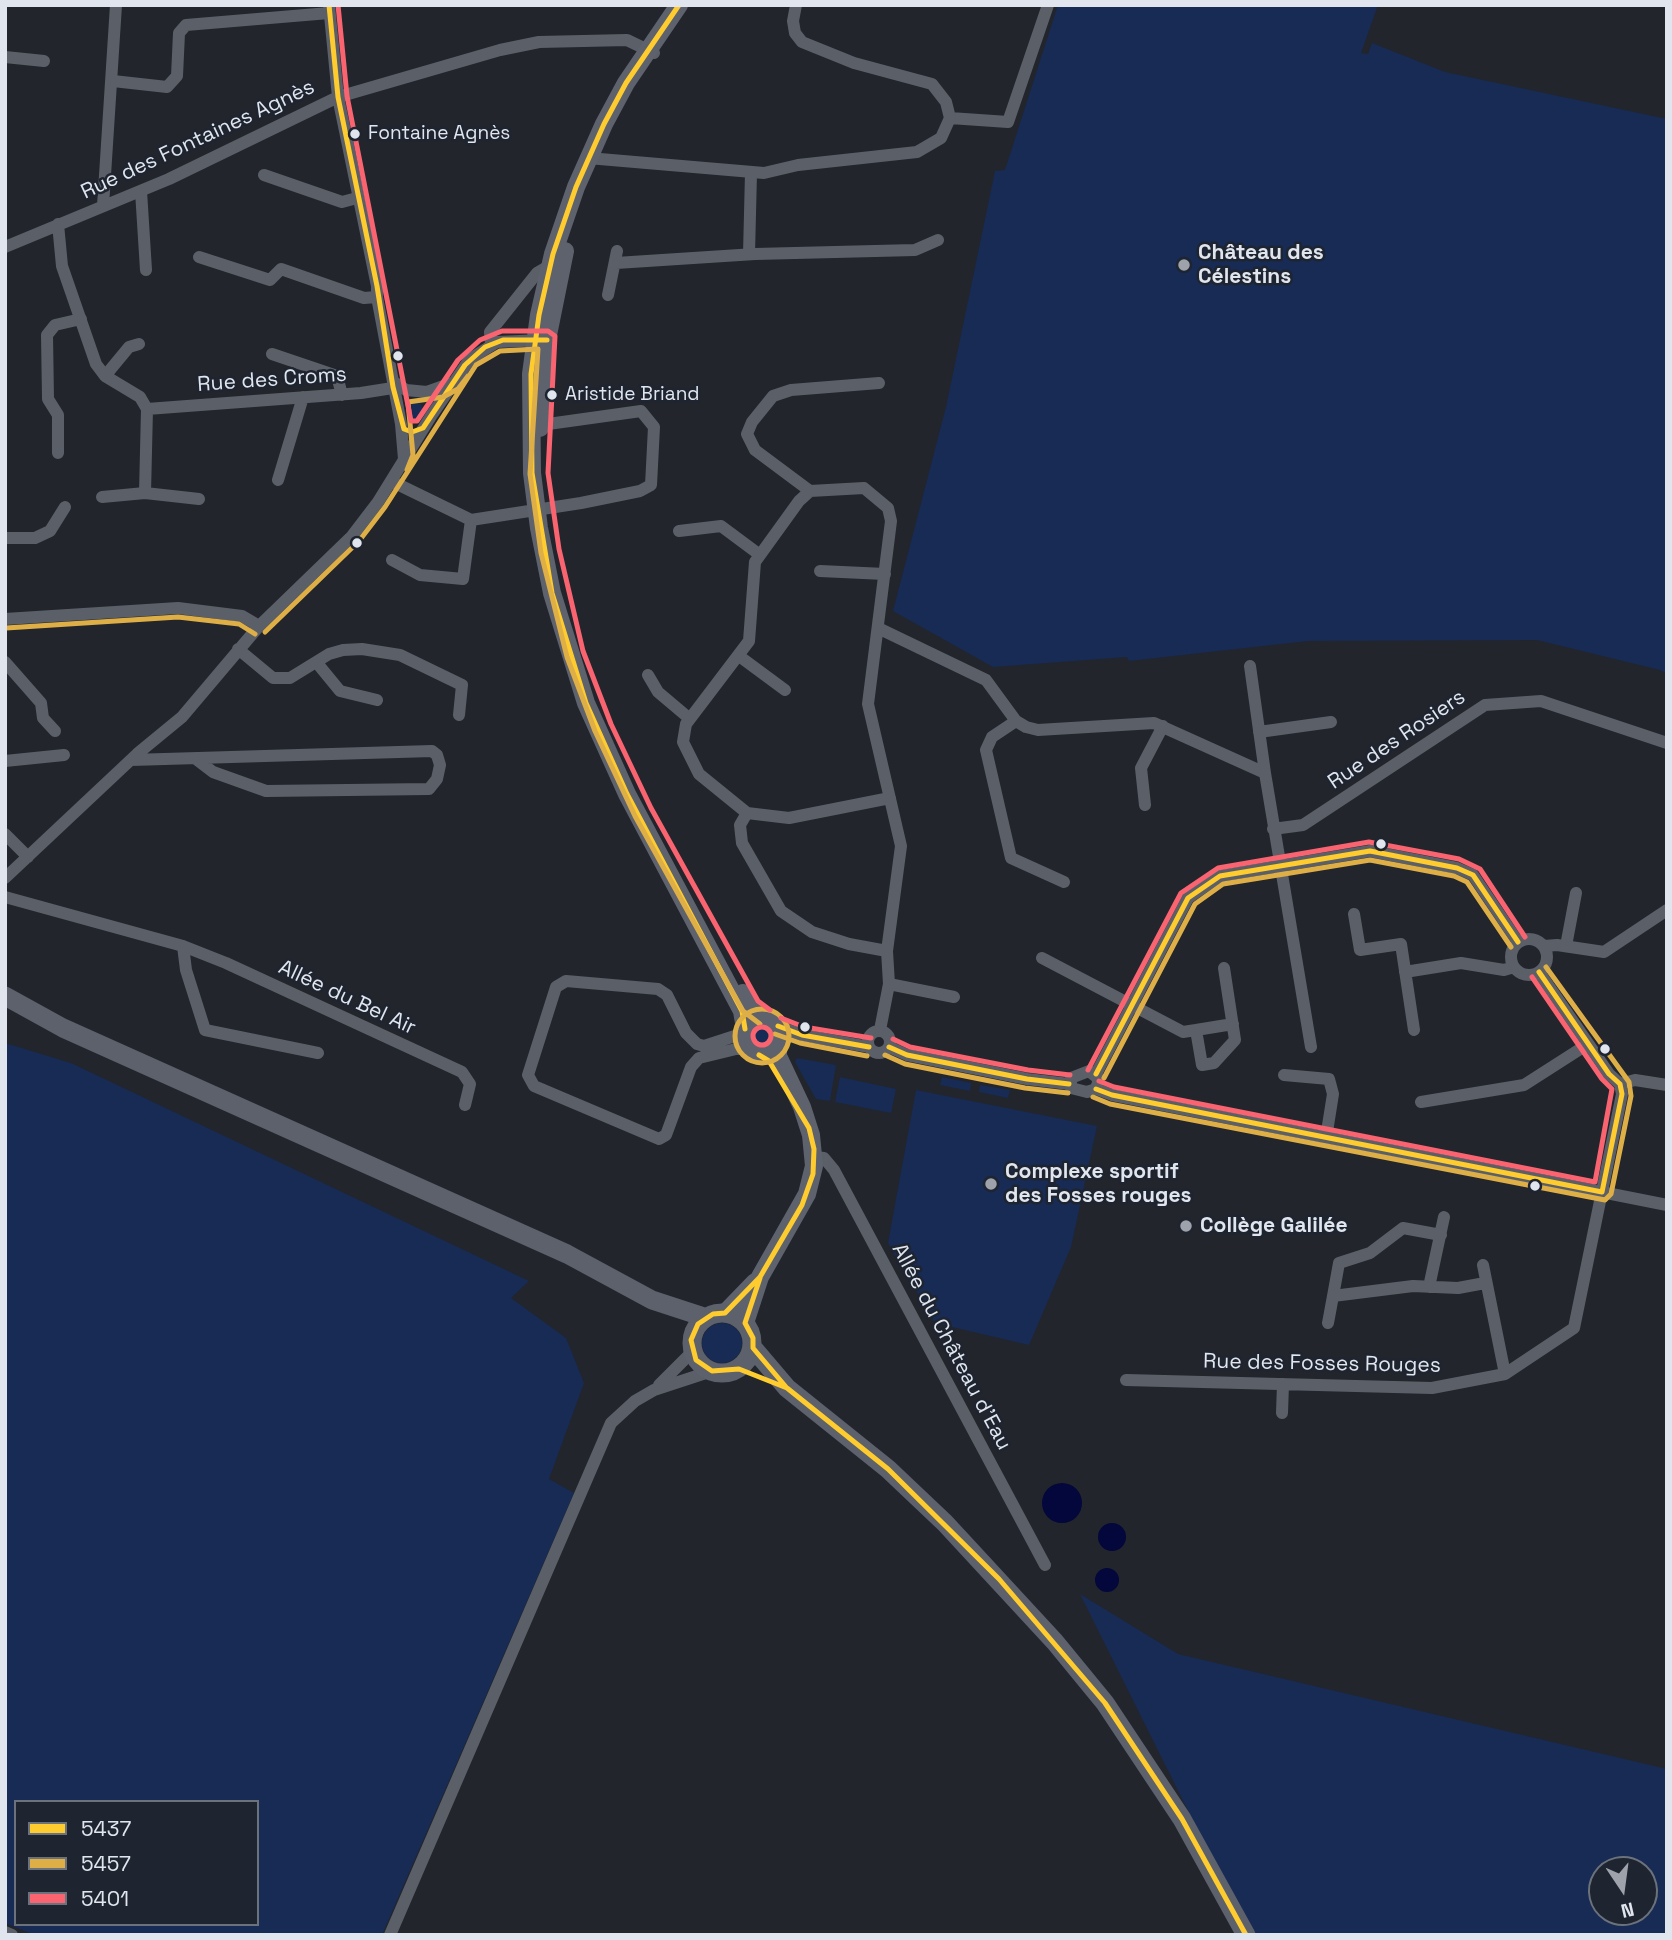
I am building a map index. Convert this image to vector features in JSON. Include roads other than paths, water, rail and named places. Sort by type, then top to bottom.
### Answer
[{"type":"main road","points":[[679,5],[591,159],[543,270],[540,508],[567,628],[608,738],[643,812],[730,971],[753,1010],[775,1033],[779,1059],[809,1128],[815,1157],[807,1194],[760,1277],[745,1323]]},
{"type":"main road","points":[[651,51],[687,5]]},
{"type":"main road","points":[[591,159],[541,339],[530,398],[540,508],[557,612],[586,702],[627,794],[742,1012],[749,1041],[769,1061],[809,1128]]},
{"type":"main road","points":[[5,996],[63,1028],[567,1254],[652,1300],[705,1317],[726,1313],[760,1277]]},
{"type":"main road","points":[[749,1041],[753,1020],[775,1033]]},
{"type":"main road","points":[[749,1041],[771,1052],[775,1033]]},
{"type":"main road","points":[[652,1300],[692,1346]]},
{"type":"main road","points":[[726,1313],[745,1323],[753,1338],[752,1348],[739,1368]]},
{"type":"main road","points":[[705,1317],[693,1331],[692,1346],[696,1360],[712,1371],[739,1368],[787,1388]]},
{"type":"main road","points":[[752,1348],[787,1388],[888,1469],[945,1523],[1055,1642],[1105,1703],[1182,1819],[1246,1935]]},
{"type":"street","points":[[103,206],[116,5]]},
{"type":"street","points":[[591,159],[751,173],[917,152],[941,138],[950,118],[940,93],[925,80],[853,63],[802,42],[795,33],[793,22],[796,5]]},
{"type":"street","points":[[950,118],[1008,122],[1048,5]]},
{"type":"street","points":[[113,81],[167,87],[177,76],[179,33],[186,25],[329,9],[338,97],[357,198],[363,214],[377,298],[402,387],[398,403],[403,460]]},
{"type":"street","name":"Rue des Fontaines Agnès","points":[[5,247],[141,191],[338,97],[525,44],[556,40],[626,40],[651,51]]},
{"type":"street","points":[[5,57],[44,61]]},
{"type":"street","points":[[749,254],[751,173]]},
{"type":"street","points":[[264,175],[342,202],[357,198]]},
{"type":"street","points":[[141,191],[146,270]]},
{"type":"street","points":[[58,224],[62,266],[96,364],[105,376],[140,397],[147,409],[145,493]]},
{"type":"street","points":[[608,295],[617,257],[915,250],[938,240]]},
{"type":"street","points":[[199,257],[270,280],[281,269],[364,298],[377,298]]},
{"type":"street","points":[[491,344],[490,332],[543,270]]},
{"type":"street","points":[[58,453],[58,415],[48,399],[47,335],[55,325],[81,319]]},
{"type":"street","points":[[5,878],[131,760],[182,717],[259,626],[352,537],[470,359],[491,344],[541,339]]},
{"type":"street","points":[[105,376],[129,347],[139,344]]},
{"type":"street","points":[[272,354],[337,376],[342,395]]},
{"type":"street","name":"Rue des Croms","points":[[147,409],[342,395],[402,387],[436,391],[453,382]]},
{"type":"street","points":[[879,383],[791,390],[773,396],[752,422],[747,434],[755,450],[810,491],[864,488],[888,508],[891,521],[868,704],[901,846],[887,951],[889,984],[880,1030]]},
{"type":"street","points":[[402,387],[428,402],[428,420]]},
{"type":"street","points":[[278,480],[303,397]]},
{"type":"street","points":[[391,481],[471,520],[640,491],[651,485],[654,427],[640,411],[541,425]]},
{"type":"street","points":[[401,424],[405,430],[412,432],[428,420]]},
{"type":"street","points":[[810,491],[755,562],[750,641],[690,719],[683,742],[699,774],[747,813],[789,818],[890,798]]},
{"type":"street","points":[[102,497],[145,493],[199,499]]},
{"type":"street","points":[[5,538],[34,538],[50,531],[65,507]]},
{"type":"street","points":[[392,560],[420,575],[463,579],[471,520]]},
{"type":"street","points":[[679,531],[721,526],[760,555]]},
{"type":"street","points":[[820,571],[885,574]]},
{"type":"street","points":[[5,619],[178,608],[242,615],[259,626]]},
{"type":"street","points":[[878,628],[986,681],[1016,720],[1038,730],[1154,723],[1265,773]]},
{"type":"street","points":[[238,649],[273,678],[290,678],[343,650],[362,649],[400,655],[462,685],[459,715]]},
{"type":"street","points":[[739,656],[785,690]]},
{"type":"street","points":[[5,662],[41,703],[43,718],[55,731]]},
{"type":"street","points":[[317,663],[340,691],[377,701]]},
{"type":"street","points":[[1250,666],[1273,829],[1311,1047]]},
{"type":"street","points":[[648,675],[658,692],[690,719]]},
{"type":"street","name":"Rue des Rosiers","points":[[1273,829],[1303,825],[1485,705],[1541,702],[1667,743]]},
{"type":"street","points":[[1016,720],[992,737],[986,750],[1011,858],[1064,882]]},
{"type":"street","points":[[1259,732],[1331,722]]},
{"type":"street","points":[[1145,805],[1141,768],[1163,726]]},
{"type":"street","points":[[131,760],[432,751],[437,755],[440,765],[438,779],[429,789],[267,791],[213,772],[196,760]]},
{"type":"street","points":[[5,761],[64,755]]},
{"type":"street","points":[[747,813],[740,825],[742,843],[781,911],[812,932],[849,944],[887,951]]},
{"type":"street","points":[[5,834],[28,857]]},
{"type":"street","points":[[1096,1074],[1188,898],[1220,876],[1370,851],[1467,870],[1518,942]]},
{"type":"street","points":[[1566,946],[1576,893]]},
{"type":"street","name":"Allée du Bel Air","points":[[5,897],[183,946],[462,1072],[470,1084],[465,1105]]},
{"type":"street","points":[[1544,946],[1547,957],[1539,972],[1528,975],[1514,967],[1510,956],[1518,942],[1529,938],[1544,946],[1566,946],[1604,952],[1667,910]]},
{"type":"street","points":[[1354,914],[1360,950],[1401,944],[1414,1030]]},
{"type":"street","points":[[183,946],[186,970],[205,1030],[318,1053]]},
{"type":"street","points":[[1042,958],[1182,1032],[1233,1024]]},
{"type":"street","points":[[1405,972],[1461,963],[1504,970],[1514,967]]},
{"type":"street","points":[[1196,1030],[1202,1065],[1214,1063],[1235,1040],[1224,968]]},
{"type":"street","points":[[1539,972],[1609,1074],[1620,1084],[1635,1080],[1667,1085]]},
{"type":"street","points":[[566,981],[658,989],[667,995],[686,1033],[697,1044],[704,1046],[749,1041],[736,1049],[699,1058],[691,1067],[666,1135],[659,1139],[534,1086],[528,1075],[556,987],[566,981]]},
{"type":"street","points":[[889,984],[954,997]]},
{"type":"street","points":[[869,1048],[870,1034],[880,1030]]},
{"type":"street","points":[[880,1030],[889,1036],[889,1047]]},
{"type":"street","points":[[775,1033],[802,1035],[869,1048],[881,1053],[889,1047]]},
{"type":"street","points":[[1421,1102],[1524,1085],[1588,1044]]},
{"type":"street","points":[[889,1047],[907,1055],[1027,1080],[1069,1084],[1078,1091],[1096,1089],[1112,1095],[1667,1205]]},
{"type":"street","points":[[1069,1084],[1075,1075],[1089,1071],[1096,1074],[1100,1084],[1096,1089]]},
{"type":"street","points":[[1284,1075],[1329,1079],[1333,1094],[1326,1138]]},
{"type":"street","name":"Rue des Fosses Rouges","points":[[1126,1380],[1432,1388],[1505,1374],[1574,1328],[1622,1094],[1620,1084]]},
{"type":"street","name":"Allée du Château d'Eau","points":[[815,1157],[824,1158],[834,1170],[1045,1565]]},
{"type":"street","points":[[1429,1287],[1444,1217]]},
{"type":"street","points":[[1328,1323],[1339,1263],[1370,1253],[1403,1228],[1441,1235]]},
{"type":"street","points":[[1483,1265],[1505,1374]]},
{"type":"street","points":[[1333,1296],[1429,1287],[1458,1288],[1486,1283]]},
{"type":"street","points":[[654,1390],[692,1346]]},
{"type":"street","points":[[390,1935],[611,1423],[628,1406],[654,1390],[712,1371]]},
{"type":"street","points":[[1282,1413],[1283,1384]]},
{"type":"street","points":[[5,1932],[12,1935]]},
{"type":"place","name":"Fontaine Agnès","points":[[355,134]]},
{"type":"place","name":"Château des Célestins","points":[[1184,265]]},
{"type":"place","name":"Aristide Briand","points":[[552,395]]},
{"type":"place","name":"Complexe sportif des Fosses rouges","points":[[991,1184]]},
{"type":"place","name":"Collège Galilée","points":[[1186,1226]]}]
